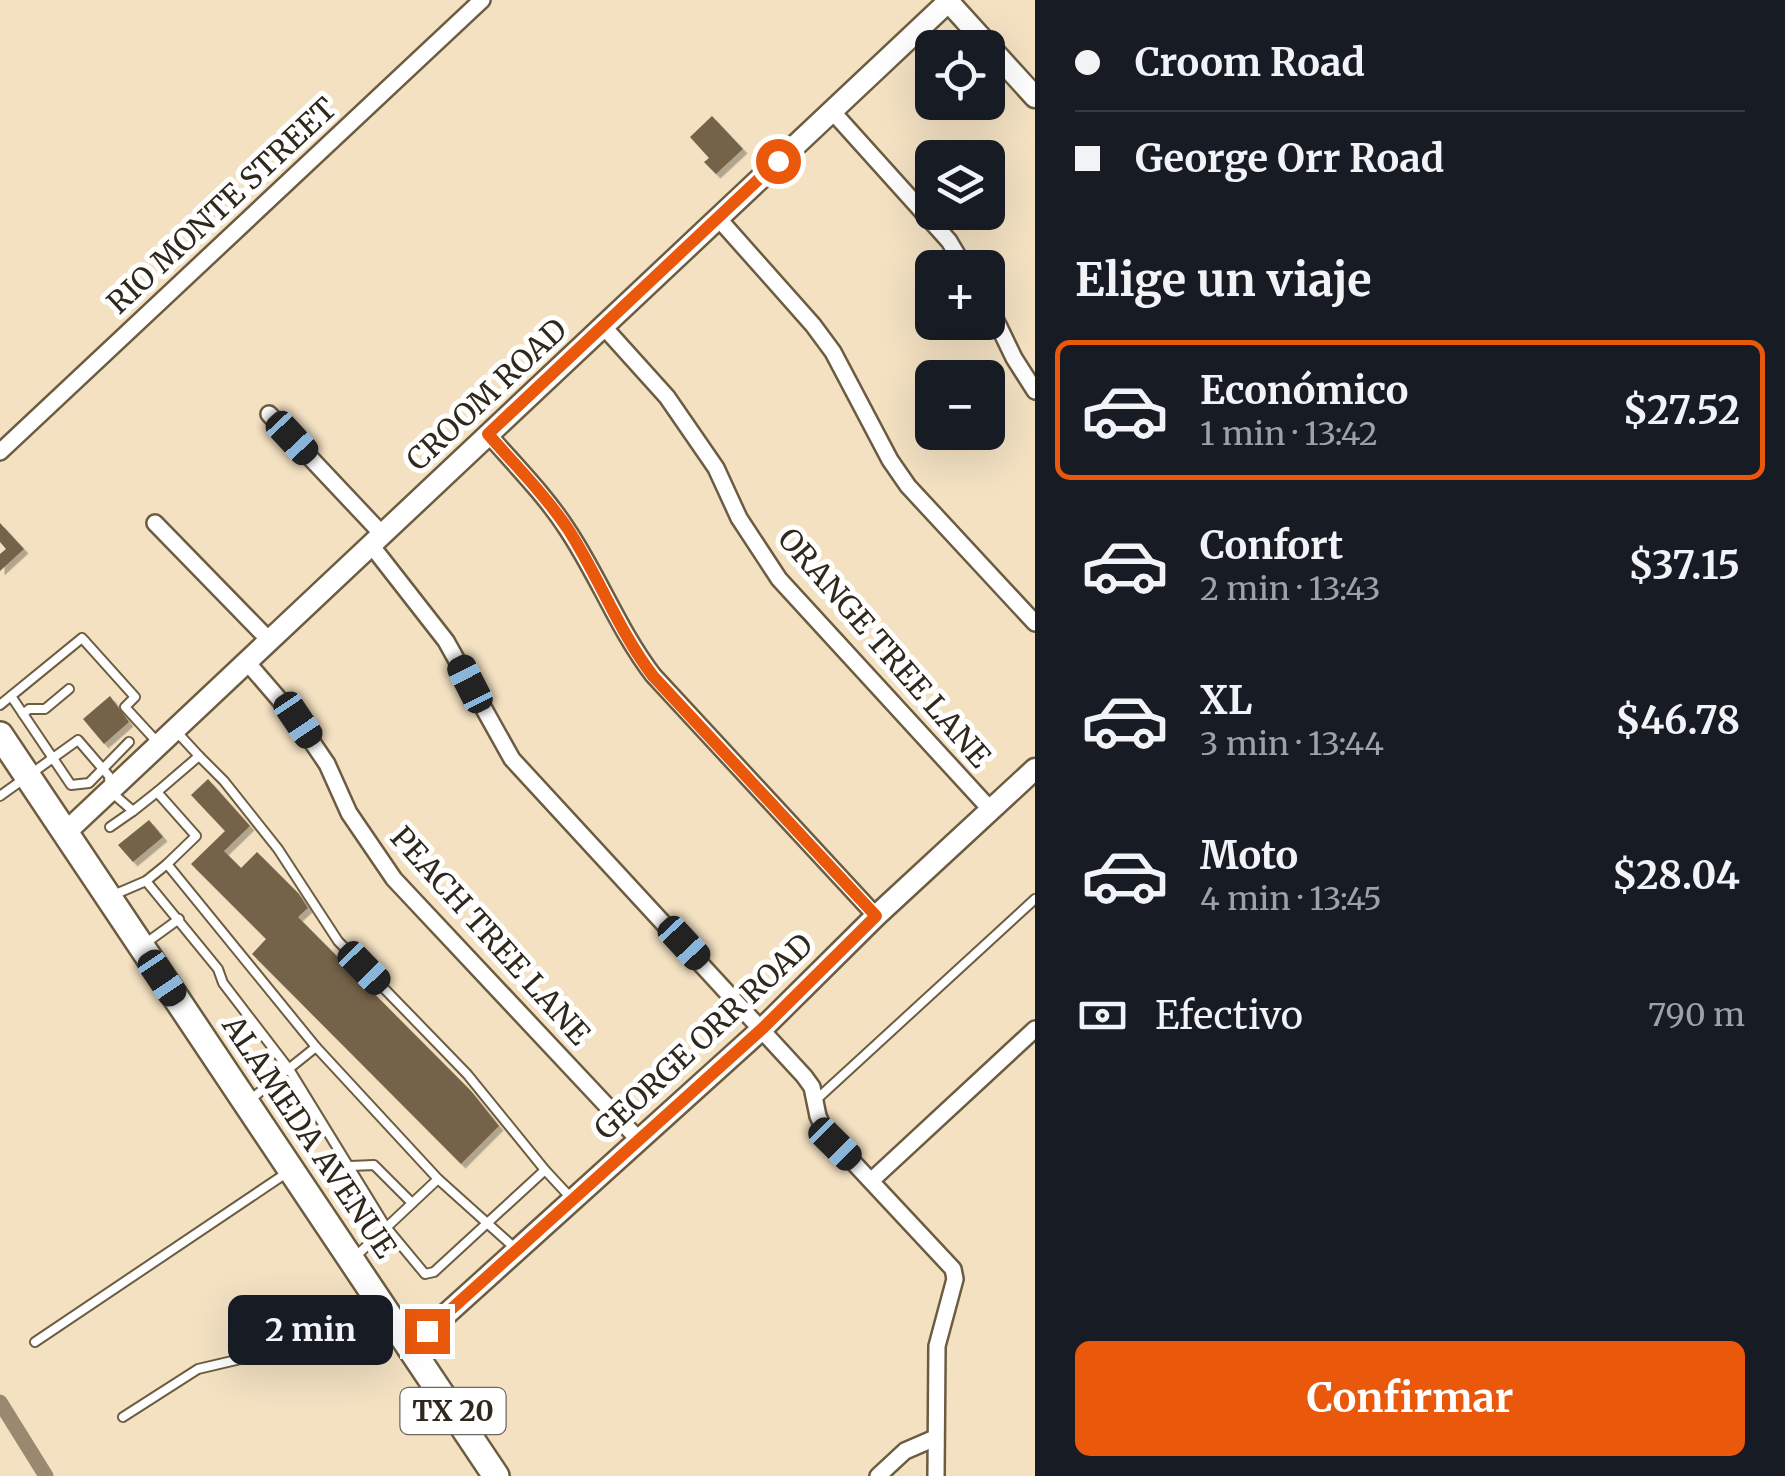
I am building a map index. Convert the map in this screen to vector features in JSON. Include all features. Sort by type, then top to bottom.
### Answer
[{"type":"main road","name":"ALAMEDA AVENUE","points":[[0,735],[496,1476]]},
{"type":"street","name":"RIO MONTE STREET","points":[[0,452],[482,0]]},
{"type":"street","points":[[948,0],[1035,98]]},
{"type":"street","name":"CROOM ROAD","points":[[65,833],[948,0]]},
{"type":"street","points":[[832,110],[954,250]]},
{"type":"street","points":[[718,218],[833,352],[882,446],[908,486],[1035,623]]},
{"type":"street","name":"ORANGE TREE LANE","points":[[603,326],[667,397],[716,468],[739,518],[780,579],[990,809]]},
{"type":"street","points":[[1005,339],[1035,391]]},
{"type":"street","points":[[269,414],[376,540],[446,641],[512,759],[763,1028],[804,1076],[817,1098],[818,1116],[825,1132],[955,1274],[937,1346],[936,1476]]},
{"type":"street","points":[[488,434],[566,528],[597,578],[622,632],[653,676],[876,916]]},
{"type":"street","points":[[155,523],[269,640]]},
{"type":"street","name":"PEACH TREE LANE","points":[[246,662],[298,720],[328,764],[349,813],[394,879],[638,1139]]},
{"type":"street","name":"GEORGE ORR ROAD","points":[[411,1346],[763,1028],[1035,768]]},
{"type":"street","points":[[872,1180],[1035,1030]]},
{"type":"street","points":[[878,1476],[905,1451],[935,1438]]},
{"type":"lane","points":[[0,705],[82,638],[135,697],[125,707],[199,756],[224,781],[278,849],[338,941],[467,1074],[572,1199]]},
{"type":"lane","points":[[23,714],[29,709],[45,709],[69,689]]},
{"type":"lane","points":[[11,696],[71,785],[90,783],[129,742]]},
{"type":"lane","points":[[0,796],[78,740],[109,776],[110,791],[133,811]]},
{"type":"lane","points":[[110,827],[199,756]]},
{"type":"lane","points":[[108,897],[146,881],[196,836],[157,792]]},
{"type":"lane","points":[[167,864],[316,1048],[438,1180],[516,1249]]},
{"type":"lane","points":[[146,881],[218,969],[223,983],[289,1069],[386,1227],[425,1274],[434,1272],[490,1224],[545,1170]]},
{"type":"lane","points":[[817,1098],[1035,899]]},
{"type":"lane","points":[[142,947],[178,919]]},
{"type":"lane","points":[[218,969],[238,954]]},
{"type":"lane","points":[[247,1102],[316,1048]]},
{"type":"lane","points":[[350,1166],[374,1165],[412,1203]]},
{"type":"lane","points":[[34,1342],[292,1170]]},
{"type":"lane","points":[[352,1259],[438,1180]]},
{"type":"lane","points":[[123,1417],[198,1369],[287,1348],[374,1292]]},
{"type":"building","points":[[712,116],[743,149],[716,174],[704,162],[709,158],[690,137]]},
{"type":"building","points":[[0,523],[24,549],[0,571],[0,554],[6,549],[0,542]]},
{"type":"building","points":[[110,696],[129,722],[104,744],[83,719]]},
{"type":"building","points":[[208,779],[250,826],[224,851],[241,868],[257,852],[299,894],[308,908],[298,917],[471,1091],[499,1126],[461,1164],[252,954],[266,939],[191,864],[225,831],[191,795]]},
{"type":"building","points":[[149,820],[163,837],[133,862],[118,845]]},
{"type":"waterway","points":[[0,1402],[46,1476]]},
{"type":"route","points":[[427,1331],[763,1028],[876,916],[653,676],[622,632],[597,578],[552,507],[488,434],[778,161]]}]
